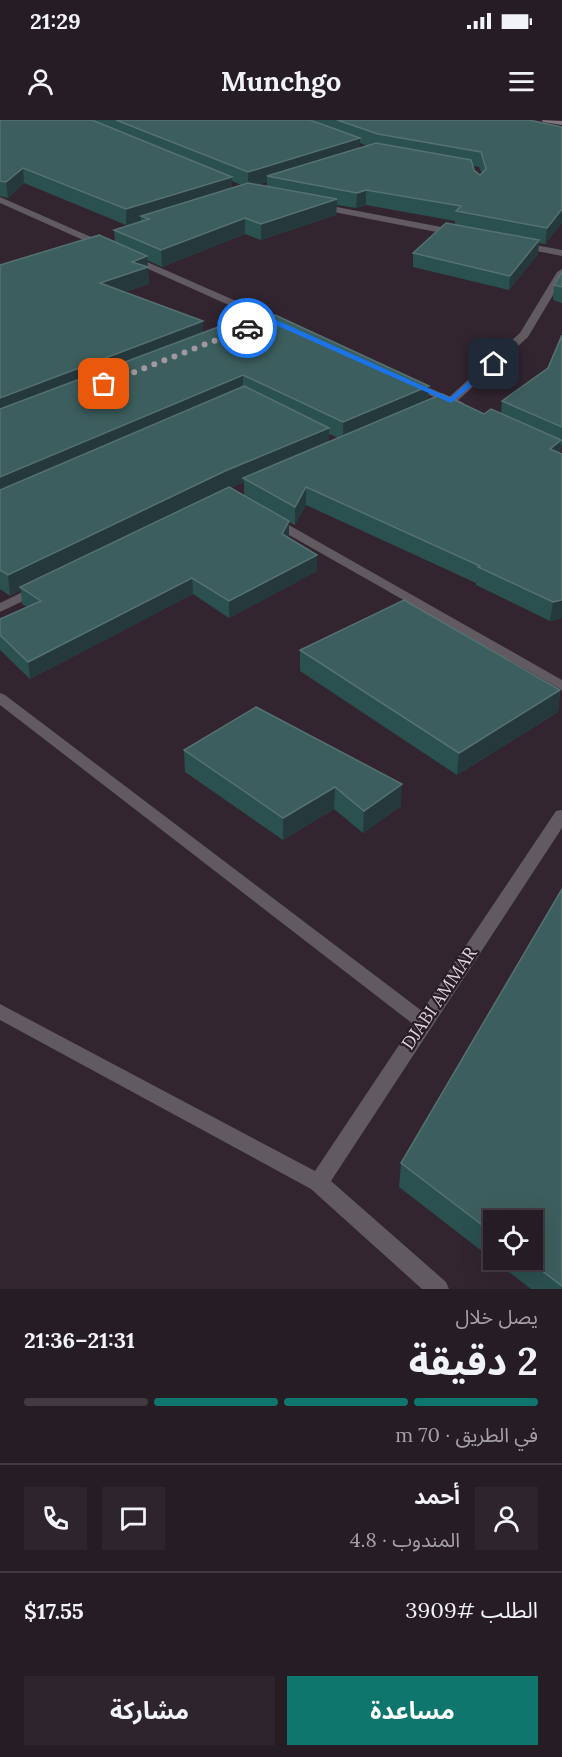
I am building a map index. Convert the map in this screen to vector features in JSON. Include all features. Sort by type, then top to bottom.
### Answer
[{"type":"main road","points":[[546,120],[562,123]]},
{"type":"street","points":[[0,200],[100,239],[264,322],[291,329]]},
{"type":"street","points":[[307,204],[471,236]]},
{"type":"street","points":[[73,248],[100,239]]},
{"type":"street","points":[[506,243],[562,253]]},
{"type":"street","points":[[419,415],[451,401],[524,334],[562,272]]},
{"type":"street","points":[[397,377],[471,410]]},
{"type":"street","points":[[260,512],[562,686]]},
{"type":"street","points":[[0,608],[52,582]]},
{"type":"street","points":[[0,698],[423,1022]]},
{"type":"street","name":"DJABI AMMAR","points":[[318,1183],[562,815]]},
{"type":"street","points":[[0,1011],[318,1183],[438,1289]]},
{"type":"building","points":[[0,120],[92,120],[232,177],[126,209],[23,168],[6,182],[0,181]]},
{"type":"building","points":[[116,120],[310,120],[360,138],[248,172]]},
{"type":"building","points":[[337,120],[529,120],[562,127],[562,209],[547,228],[456,211],[461,206],[366,190],[357,193],[267,176],[376,143],[471,160],[474,170],[480,175],[486,169],[481,152],[378,134]]},
{"type":"building","points":[[248,183],[337,199],[261,224],[245,218],[161,250],[114,230],[149,219],[141,216]]},
{"type":"building","points":[[446,223],[539,240],[510,276],[413,253]]},
{"type":"building","points":[[99,235],[147,256],[132,262],[148,267],[100,283],[203,321],[0,398],[0,265]]},
{"type":"building","points":[[562,272],[562,287],[554,285]]},
{"type":"building","points":[[275,315],[429,386],[343,422],[243,375],[0,477],[0,409],[218,327],[229,331]]},
{"type":"building","points":[[562,335],[562,427],[502,401],[548,368]]},
{"type":"building","points":[[244,386],[329,428],[225,471],[8,575],[0,570],[0,490]]},
{"type":"building","points":[[442,394],[484,414],[491,409],[561,440],[550,449],[562,454],[562,600],[553,602],[478,567],[480,566],[306,487],[295,507],[243,478]]},
{"type":"building","points":[[229,487],[289,521],[282,534],[317,555],[229,601],[192,578],[28,662],[0,635],[0,619],[41,601],[20,587]]},
{"type":"building","points":[[404,600],[560,690],[459,753],[300,650]]},
{"type":"building","points":[[256,707],[402,784],[364,811],[335,787],[283,818],[184,750]]},
{"type":"building","points":[[562,889],[562,1286],[541,1270],[543,1270],[543,1210],[483,1210],[483,1226],[401,1163]]},
{"type":"way so far","points":[[104,384],[247,328]]},
{"type":"route","points":[[247,328],[269,320],[451,401],[494,364]]}]
